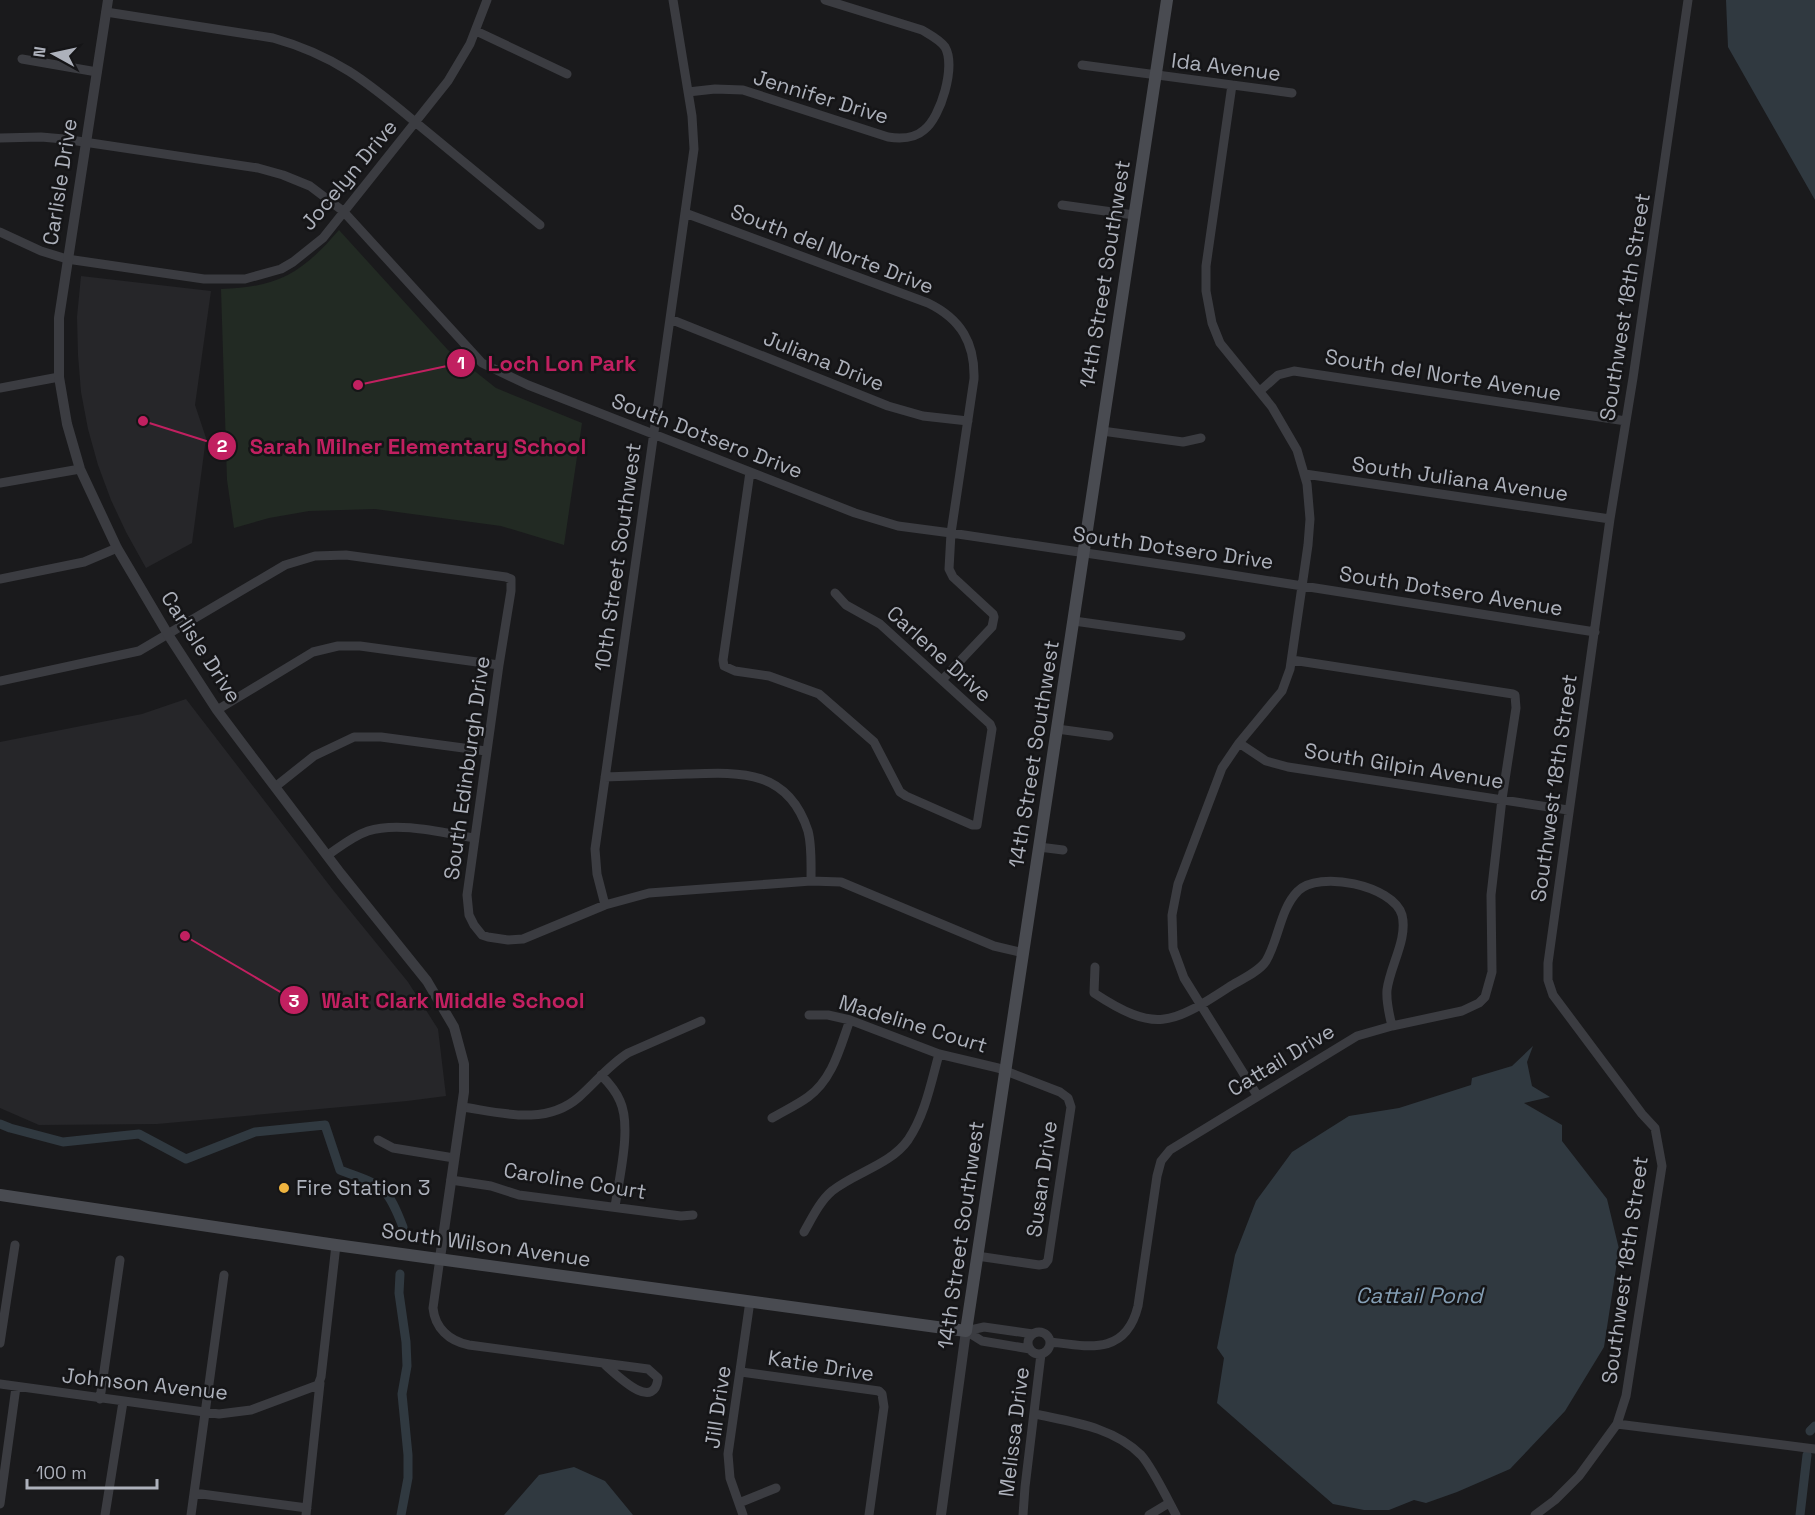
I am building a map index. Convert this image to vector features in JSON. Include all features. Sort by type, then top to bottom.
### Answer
[{"type":"main road","name":"14th Street Southwest","points":[[966,1331],[1167,0]]},
{"type":"main road","name":"South Wilson Avenue","points":[[0,1195],[336,1245],[966,1331]]},
{"type":"street","name":"Carlisle Drive","points":[[108,0],[88,142],[59,318],[60,377],[67,424],[80,469],[117,548],[169,636],[217,710],[341,874],[427,981],[454,1028],[464,1064],[463,1107],[440,1258]]},
{"type":"street","name":"Jocelyn Drive","points":[[0,232],[41,251],[68,259],[204,279],[245,279],[269,273],[293,262],[323,238],[416,122],[459,64],[476,31],[487,0]]},
{"type":"street","name":"10th Street Southwest","points":[[605,905],[597,874],[595,849],[694,149],[688,92],[673,0]]},
{"type":"street","name":"Jennifer Drive","points":[[688,92],[715,89],[743,90],[888,137],[909,138],[926,129],[936,115],[949,75],[949,60],[945,47],[936,38],[922,30],[825,0]]},
{"type":"street","name":"Southwest 18th Street","points":[[1535,1515],[1555,1500],[1579,1476],[1617,1424],[1626,1396],[1634,1353],[1662,1166],[1656,1128],[1642,1114],[1552,995],[1548,980],[1550,939],[1568,810],[1688,0]]},
{"type":"street","points":[[106,12],[273,38],[325,57],[354,72],[540,225]]},
{"type":"street","points":[[476,31],[567,74]]},
{"type":"street","points":[[22,59],[97,72]]},
{"type":"street","name":"Ida Avenue","points":[[1082,65],[1292,93]]},
{"type":"street","points":[[1232,85],[1206,266],[1206,291],[1212,323],[1220,343],[1260,391],[1286,429],[1297,450],[1305,474],[1310,519],[1292,660],[1282,691],[1239,743],[1216,783],[1178,884],[1173,905],[1172,939],[1176,959],[1184,978],[1257,1095]]},
{"type":"street","name":"South Dotsero Drive","points":[[0,138],[41,137],[88,142],[258,168],[310,186],[343,211],[482,363],[528,385],[855,513],[898,526],[951,532],[1302,586]]},
{"type":"street","points":[[1062,205],[1134,215]]},
{"type":"street","name":"South del Norte Drive","points":[[685,213],[939,308],[949,315],[965,334],[973,355],[974,380],[951,532],[950,572],[994,617],[992,627],[942,680]]},
{"type":"street","name":"Juliana Drive","points":[[670,319],[888,406],[923,416],[968,421]]},
{"type":"street","name":"South del Norte Avenue","points":[[1260,391],[1278,375],[1294,371],[1626,421]]},
{"type":"street","points":[[0,388],[60,377]]},
{"type":"street","points":[[1102,431],[1183,442],[1201,438]]},
{"type":"street","points":[[0,483],[80,469]]},
{"type":"street","name":"Carlene Drive","points":[[750,472],[723,660],[726,668],[769,676],[819,694],[874,742],[900,792],[974,826],[979,821],[992,727],[880,624],[846,605],[835,593]]},
{"type":"street","name":"South Juliana Avenue","points":[[1305,474],[1610,519]]},
{"type":"street","points":[[0,579],[84,562],[117,548]]},
{"type":"street","name":"South Edinburgh Drive","points":[[0,681],[127,656],[140,651],[169,636],[285,565],[315,556],[346,555],[508,578],[512,583],[511,591],[486,751],[467,895],[468,909],[474,925],[482,935],[500,940],[523,939],[605,905],[649,893],[811,881],[841,882],[994,946],[1024,952]]},
{"type":"street","name":"South Dotsero Avenue","points":[[1302,586],[1595,632]]},
{"type":"street","points":[[1074,621],[1181,636]]},
{"type":"street","points":[[217,710],[313,652],[338,645],[499,665]]},
{"type":"street","name":"Cattail Drive","points":[[1050,1342],[1100,1347],[1109,1344],[1126,1332],[1132,1323],[1138,1306],[1156,1176],[1161,1161],[1177,1145],[1352,1038],[1392,1026],[1462,1011],[1479,1003],[1485,997],[1492,972],[1491,895],[1517,698],[1513,694],[1292,660]]},
{"type":"street","points":[[1057,729],[1109,736]]},
{"type":"street","points":[[275,787],[314,756],[354,737],[381,737],[486,751]]},
{"type":"street","name":"South Gilpin Avenue","points":[[1239,743],[1261,759],[1273,764],[1568,810]]},
{"type":"street","points":[[605,777],[733,772],[765,780],[780,789],[802,816],[810,840],[811,881]]},
{"type":"street","points":[[328,855],[370,830],[391,828],[474,838]]},
{"type":"street","points":[[1039,847],[1063,850]]},
{"type":"street","points":[[1095,967],[1094,993],[1113,1005],[1153,1020],[1178,1017],[1202,1005],[1264,964],[1289,903],[1300,889],[1317,881],[1328,881],[1377,890],[1392,899],[1399,909],[1403,930],[1387,992],[1392,1026]]},
{"type":"street","name":"Madeline Court","points":[[809,1015],[828,1015],[850,1020],[939,1054],[1005,1071]]},
{"type":"street","points":[[772,1118],[808,1097],[824,1082],[834,1064],[850,1020]]},
{"type":"street","points":[[463,1107],[520,1116],[542,1114],[566,1107],[628,1053],[701,1021]]},
{"type":"street","points":[[804,1232],[822,1202],[832,1191],[890,1156],[907,1141],[921,1114],[939,1054]]},
{"type":"street","name":"Susan Drive","points":[[977,1256],[1039,1265],[1045,1264],[1050,1255],[1070,1103],[1068,1098],[1060,1092],[1005,1071]]},
{"type":"street","points":[[601,1075],[620,1100],[626,1123],[615,1207]]},
{"type":"street","points":[[378,1140],[393,1148],[454,1158]]},
{"type":"street","name":"Caroline Court","points":[[451,1180],[490,1186],[519,1195],[681,1216],[693,1215]]},
{"type":"street","points":[[0,1343],[15,1245]]},
{"type":"street","points":[[194,1493],[306,1511],[336,1245]]},
{"type":"street","points":[[440,1258],[434,1315],[449,1338],[469,1345],[648,1369],[654,1372],[657,1384],[653,1390],[646,1393],[638,1392],[603,1363]]},
{"type":"street","points":[[100,1399],[120,1260]]},
{"type":"street","points":[[191,1515],[224,1275]]},
{"type":"street","name":"Jill Drive","points":[[743,1515],[730,1478],[728,1460],[750,1301]]},
{"type":"street","name":"South Wilson Avenue","points":[[966,1331],[984,1328],[1033,1334]]},
{"type":"street","name":"South Wilson Avenue","points":[[966,1331],[982,1341],[1024,1346],[1030,1349]]},
{"type":"street","name":"14th Street Southwest","points":[[940,1515],[966,1331]]},
{"type":"street","points":[[1044,1332],[1050,1342],[1047,1351],[1041,1354],[1030,1349],[1029,1341],[1033,1334],[1044,1332]]},
{"type":"street","name":"Melissa Drive","points":[[1023,1515],[1041,1354]]},
{"type":"street","name":"Katie Drive","points":[[741,1372],[879,1391],[882,1394],[884,1407],[869,1515]]},
{"type":"street","name":"Johnson Avenue","points":[[0,1384],[219,1414],[251,1410],[319,1384]]},
{"type":"street","points":[[0,1497],[16,1387]]},
{"type":"street","points":[[105,1515],[123,1402]]},
{"type":"street","points":[[1035,1414],[1088,1425],[1123,1442],[1141,1455],[1176,1515]]},
{"type":"street","points":[[1617,1424],[1815,1449]]},
{"type":"street","points":[[739,1503],[776,1488]]},
{"type":"street","points":[[1149,1515],[1169,1503]]},
{"type":"shaded area","points":[[339,230],[448,350],[496,388],[582,423],[564,545],[501,526],[375,509],[309,511],[269,518],[234,528],[227,480],[221,289],[259,285],[288,275],[313,257]]},
{"type":"shaded area","points":[[81,276],[211,291],[195,405],[206,438],[192,543],[146,568],[111,500],[88,429],[81,392],[78,355],[77,317]]},
{"type":"shaded area","points":[[186,699],[333,890],[408,982],[438,1029],[446,1096],[157,1124],[39,1125],[0,1108],[0,742],[142,714]]},
{"type":"water","points":[[1726,0],[1815,0],[1815,200],[1728,47]]},
{"type":"water","name":"Cattail Pond","points":[[1533,1046],[1527,1062],[1532,1086],[1550,1097],[1524,1103],[1562,1125],[1562,1141],[1607,1199],[1619,1249],[1604,1347],[1565,1411],[1510,1469],[1426,1503],[1414,1500],[1389,1510],[1364,1510],[1333,1504],[1217,1403],[1224,1358],[1217,1348],[1235,1255],[1256,1201],[1292,1152],[1349,1116],[1399,1108],[1471,1085],[1472,1078],[1512,1066]]},
{"type":"water","points":[[574,1467],[605,1481],[633,1515],[504,1515],[539,1475]]},
{"type":"waterway","points":[[0,1124],[63,1142],[139,1134],[186,1159],[255,1132],[325,1125],[340,1170],[365,1179],[381,1188],[392,1202],[403,1227]]},
{"type":"waterway","points":[[400,1274],[399,1293],[407,1366],[402,1394],[408,1455],[408,1478],[401,1515]]},
{"type":"waterway","points":[[1810,1431],[1815,1426]]},
{"type":"waterway","points":[[1800,1515],[1807,1455]]},
{"type":"place","name":"Loch Lon Park","points":[[358,385]]},
{"type":"place","name":"Sarah Milner Elementary School","points":[[143,421]]},
{"type":"place","name":"Walt Clark Middle School","points":[[185,936]]},
{"type":"place","name":"Fire Station 3","points":[[284,1188]]}]
